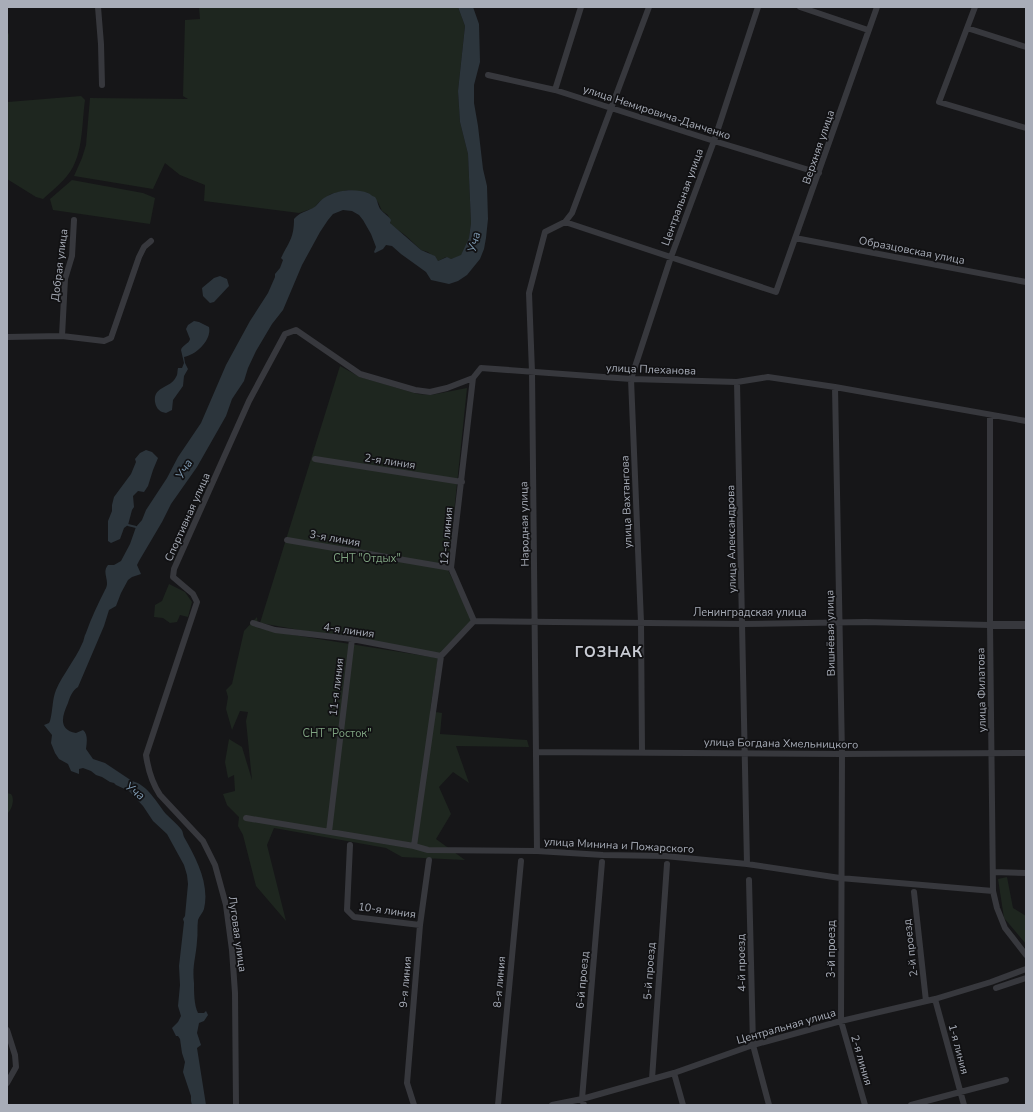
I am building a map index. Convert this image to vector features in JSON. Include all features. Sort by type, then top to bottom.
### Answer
[{"type":"street","points":[[98,7],[102,85]]},
{"type":"street","points":[[555,90],[581,7]]},
{"type":"street","points":[[611,107],[649,7]]},
{"type":"street","name":"Центральная улица","points":[[671,257],[714,141],[758,7]]},
{"type":"street","points":[[800,7],[868,30]]},
{"type":"street","name":"Верхняя улица","points":[[671,257],[776,292],[877,7]]},
{"type":"street","points":[[975,7],[939,102],[1026,128]]},
{"type":"street","points":[[967,28],[1026,47]]},
{"type":"street","name":"улица Немировича-Данченко","points":[[488,75],[555,90],[819,173]]},
{"type":"street","name":"Народная улица","points":[[538,851],[532,372],[529,293],[545,232],[565,222],[572,213],[611,107]]},
{"type":"street","name":"Добрая улица","points":[[62,336],[65,279],[72,256],[74,220]]},
{"type":"street","points":[[565,222],[671,257]]},
{"type":"street","name":"Образцовская улица","points":[[795,238],[1026,282]]},
{"type":"street","points":[[7,337],[62,336],[104,342],[111,338],[139,257],[144,247],[150,241]]},
{"type":"street","name":"улица Вахтангова","points":[[642,752],[641,622],[631,379],[671,257]]},
{"type":"street","name":"улица Плеханова","points":[[296,330],[360,374],[415,390],[430,392],[447,388],[473,378],[481,368],[631,379],[737,382],[768,377],[835,387],[1026,422]]},
{"type":"street","name":"Спортивная улица","points":[[147,765],[146,755],[196,602],[193,594],[173,577],[176,564],[196,523],[249,401],[285,334],[296,330]]},
{"type":"street","name":"12-я линия","points":[[473,378],[451,568],[474,621]]},
{"type":"street","name":"улица Александрова","points":[[737,382],[746,752],[747,864]]},
{"type":"street","name":"Вишнёвая улица","points":[[835,387],[842,754],[840,878]]},
{"type":"street","name":"улица Филатова","points":[[990,415],[990,625],[993,891],[997,908],[1005,928],[1026,955]]},
{"type":"street","name":"2-я линия","points":[[315,459],[462,482]]},
{"type":"street","name":"3-я линия","points":[[287,540],[451,568]]},
{"type":"street","points":[[414,846],[441,656],[474,621]]},
{"type":"street","name":"Ленинградская улица","points":[[474,621],[743,624],[865,622],[1026,625]]},
{"type":"street","name":"4-я линия","points":[[254,623],[274,630],[352,639],[441,656]]},
{"type":"street","name":"11-я линия","points":[[329,832],[352,639]]},
{"type":"street","name":"улица Богдана Хмельницкого","points":[[537,752],[746,752],[842,754],[1026,753]]},
{"type":"street","name":"Луговая улица","points":[[147,765],[160,795],[204,841],[215,865],[226,905],[232,950],[235,993],[236,1105]]},
{"type":"street","name":"улица Минина и Пожарского","points":[[246,818],[414,846],[428,850],[538,851],[603,855],[665,856],[747,864],[840,878],[993,891]]},
{"type":"street","name":"10-я линия","points":[[350,845],[347,910],[354,917],[420,925]]},
{"type":"street","name":"9-я линия","points":[[414,1105],[407,1083],[420,925],[429,860]]},
{"type":"street","name":"8-я линия","points":[[498,1105],[521,861]]},
{"type":"street","name":"6-й проезд","points":[[583,1102],[602,862]]},
{"type":"street","name":"5-й проезд","points":[[652,1079],[667,864]]},
{"type":"street","points":[[993,872],[1026,873]]},
{"type":"street","name":"3-й проезд","points":[[840,878],[841,1020]]},
{"type":"street","name":"4-й проезд","points":[[749,880],[753,1045]]},
{"type":"street","name":"2-й проезд","points":[[914,892],[926,1001]]},
{"type":"street","name":"Центральная улица","points":[[552,1105],[583,1102],[674,1073],[753,1045],[841,1020],[935,999],[991,982],[1026,969]]},
{"type":"street","points":[[996,988],[1026,978]]},
{"type":"street","name":"1-я линия","points":[[935,999],[964,1105]]},
{"type":"street","name":"2-я линия","points":[[841,1020],[865,1105]]},
{"type":"street","points":[[7,1030],[15,1055],[16,1067],[7,1083]]},
{"type":"street","points":[[753,1045],[769,1105]]},
{"type":"street","points":[[674,1073],[683,1105]]},
{"type":"street","points":[[911,1105],[1006,1080]]},
{"type":"green space","points":[[199,7],[458,7],[465,26],[458,91],[460,122],[468,154],[471,223],[469,238],[461,256],[451,259],[446,257],[438,261],[428,252],[421,250],[405,235],[391,225],[388,215],[382,211],[378,202],[368,193],[348,190],[331,194],[319,202],[314,208],[299,213],[204,201],[205,185],[180,175],[165,163],[153,189],[74,176],[86,145],[90,98],[188,99],[183,96],[185,20],[200,19]]},
{"type":"green space","points":[[7,30],[9,35],[8,102],[81,96],[85,100],[82,135],[76,160],[67,176],[43,199],[36,197],[7,179]]},
{"type":"green space","points":[[72,180],[143,193],[155,198],[150,224],[53,210],[50,199]]},
{"type":"green space","name":"СНТ \"Отдых\"","points":[[340,366],[360,377],[418,394],[431,395],[467,388],[448,570],[472,620],[441,655],[260,623]]},
{"type":"green space","points":[[169,584],[185,592],[192,602],[188,617],[180,615],[177,622],[170,623],[163,618],[154,617],[155,605],[162,601]]},
{"type":"green space","name":"СНТ \"Росток\"","points":[[257,617],[258,628],[438,658],[430,711],[442,713],[440,734],[527,740],[529,747],[456,746],[469,783],[453,772],[439,787],[451,814],[436,839],[465,860],[402,857],[386,848],[274,828],[267,845],[286,921],[256,886],[243,835],[238,826],[239,817],[227,805],[223,794],[235,791],[234,775],[228,778],[225,762],[229,739],[242,747],[252,780],[246,721],[248,712],[240,711],[232,730],[226,709],[228,697],[226,690],[232,684],[244,631]]},
{"type":"green space","points":[[7,793],[11,794],[13,799],[12,807],[8,813]]},
{"type":"green space","points":[[1007,877],[1013,908],[1026,916],[1026,944],[1004,918],[998,879]]},
{"type":"water","name":"Уча","points":[[458,7],[473,7],[479,24],[480,62],[474,85],[474,103],[483,169],[487,186],[488,219],[484,249],[480,259],[467,275],[458,281],[449,284],[431,280],[426,272],[392,246],[386,245],[383,249],[375,253],[376,247],[371,234],[359,215],[352,211],[343,210],[333,214],[320,232],[302,265],[283,310],[272,324],[256,351],[244,381],[232,399],[226,416],[197,467],[171,504],[139,561],[137,565],[141,574],[128,580],[116,606],[109,610],[104,626],[78,687],[72,694],[63,717],[64,726],[66,729],[76,733],[83,730],[85,732],[87,738],[86,749],[93,759],[105,763],[132,781],[143,786],[151,794],[166,814],[182,831],[201,872],[205,890],[205,900],[203,910],[198,920],[194,966],[194,998],[198,1013],[204,1013],[206,1011],[208,1015],[204,1021],[199,1023],[197,1033],[201,1045],[197,1048],[206,1105],[192,1105],[191,1096],[183,1072],[185,1062],[180,1039],[176,1036],[172,1028],[181,1016],[178,1006],[180,985],[179,966],[188,884],[184,865],[167,834],[153,821],[143,806],[129,791],[83,768],[79,769],[79,774],[71,771],[68,764],[59,759],[51,743],[52,735],[44,725],[50,721],[56,690],[83,643],[92,616],[107,587],[106,568],[108,565],[114,565],[121,561],[130,544],[136,527],[142,520],[146,510],[167,478],[178,457],[201,423],[226,365],[250,321],[268,293],[275,274],[280,268],[283,260],[281,258],[292,235],[294,219],[301,213],[314,207],[329,195],[352,190],[363,191],[375,197],[380,209],[391,220],[390,223],[421,250],[435,256],[438,261],[447,257],[451,259],[461,255],[469,238],[471,223],[468,154],[460,122],[458,91],[465,26]]},
{"type":"water","points":[[220,276],[227,279],[229,286],[214,302],[210,303],[203,296],[202,288],[214,278]]},
{"type":"water","points":[[194,321],[209,327],[208,337],[206,342],[198,350],[189,356],[184,357],[188,369],[184,376],[183,386],[173,400],[172,410],[166,413],[162,412],[157,407],[155,397],[159,390],[173,381],[177,375],[178,368],[182,368],[184,363],[181,350],[190,339],[186,329],[188,325]]},
{"type":"water","points":[[146,450],[152,452],[158,458],[148,486],[144,492],[138,491],[133,496],[134,507],[128,525],[124,528],[120,539],[111,543],[108,541],[108,521],[112,511],[114,497],[131,474],[136,462],[135,459],[140,453]]},
{"type":"waterway","points":[[128,525],[136,527]]},
{"type":"district","name":"ГОЗНАК","points":[[609,652]]}]
